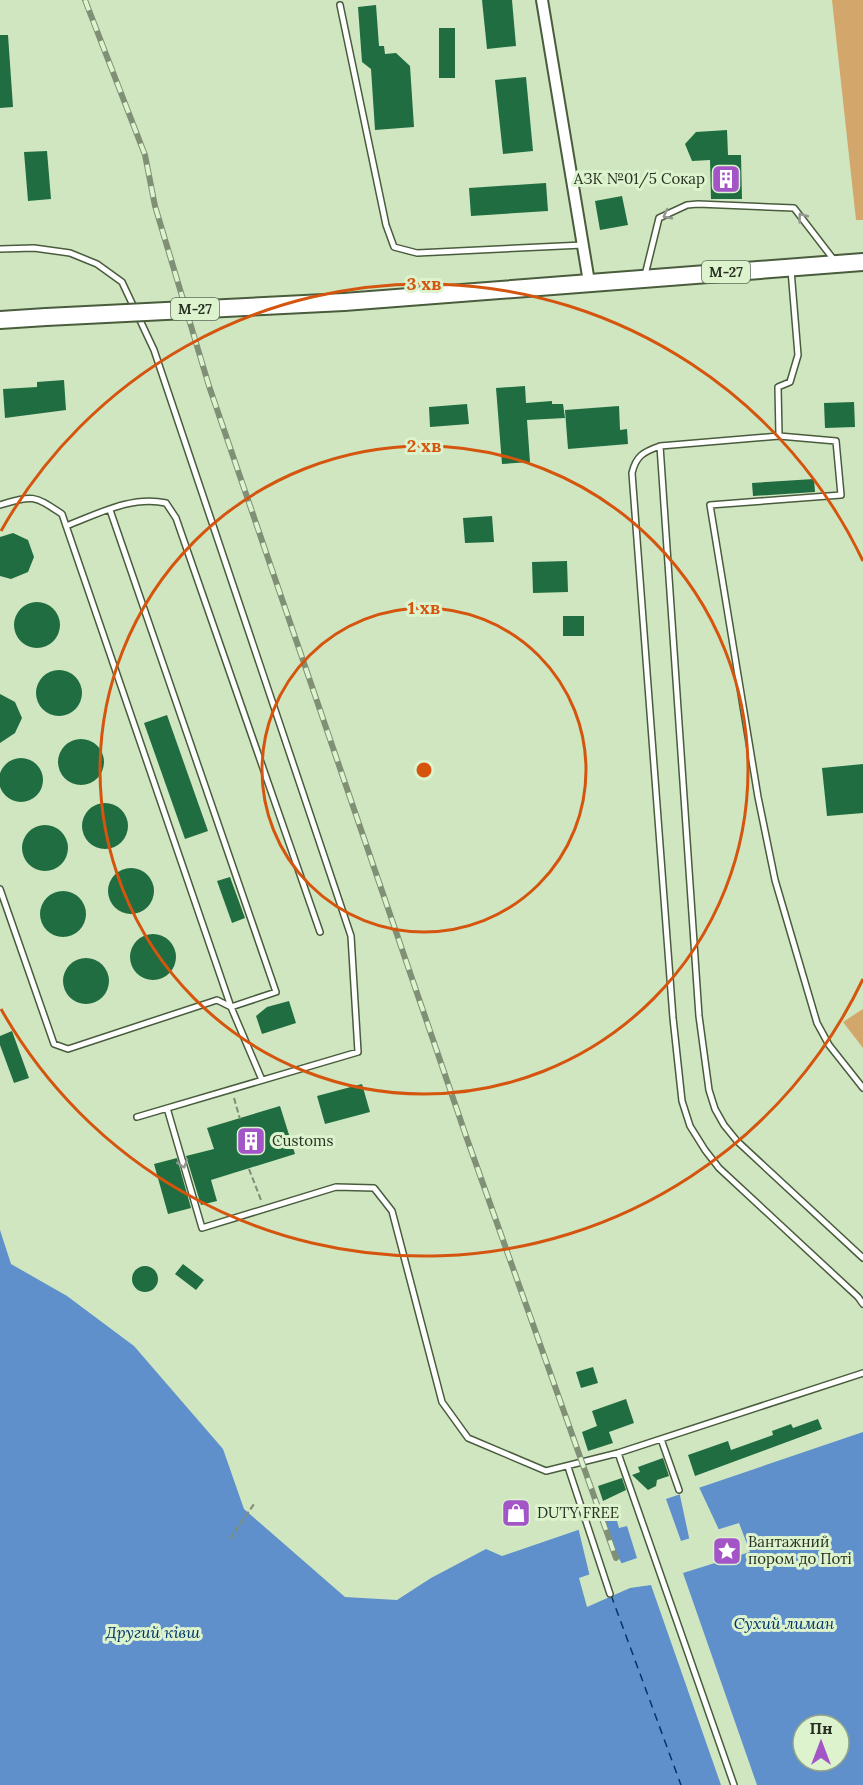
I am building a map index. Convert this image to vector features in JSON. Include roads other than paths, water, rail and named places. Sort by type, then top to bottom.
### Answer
[{"type":"main road","name":"М-27","points":[[0,320],[344,302],[863,262]]},
{"type":"street","points":[[542,0],[589,282]]},
{"type":"lane","points":[[340,5],[386,225],[394,247],[417,253],[584,245]]},
{"type":"lane","points":[[645,277],[658,218],[687,205],[698,204],[794,207],[837,264]]},
{"type":"lane","points":[[0,249],[34,248],[70,253],[97,264],[122,282],[154,350],[351,936],[358,1052],[137,1117]]},
{"type":"lane","points":[[779,436],[778,387],[790,382],[798,355],[791,269]]},
{"type":"lane","points":[[863,1088],[829,1045],[817,1023],[775,880],[756,786],[710,505],[841,495],[836,441],[779,436],[660,446],[645,451],[635,460],[632,473],[672,1018],[682,1101],[690,1125],[719,1168],[863,1304]]},
{"type":"lane","points":[[660,446],[699,1016],[709,1090],[715,1109],[737,1141],[863,1258]]},
{"type":"lane","points":[[0,505],[27,497],[38,498],[62,514],[231,1006],[262,1080]]},
{"type":"lane","points":[[66,526],[133,502],[152,500],[166,503],[176,518],[320,932]]},
{"type":"lane","points":[[0,889],[54,1044],[68,1050],[217,1000],[231,1006],[276,992],[110,510]]},
{"type":"lane","points":[[167,1108],[202,1228],[336,1187],[374,1188],[392,1210],[442,1402],[468,1438],[546,1471],[618,1453],[863,1373]]},
{"type":"lane","points":[[661,1439],[679,1490]]},
{"type":"lane","points":[[618,1453],[734,1785]]},
{"type":"lane","points":[[568,1467],[610,1594]]},
{"type":"water","name":"Другий ківш","points":[[0,1230],[11,1264],[67,1296],[134,1346],[223,1449],[244,1509],[345,1597],[397,1600],[431,1578],[486,1549],[502,1556],[616,1517],[619,1528],[627,1526],[637,1558],[579,1578],[587,1607],[630,1588],[651,1585],[721,1785],[0,1785]]},
{"type":"water","name":"Сухий лиман","points":[[863,1432],[863,1785],[757,1785],[683,1573],[750,1552],[739,1523],[681,1541],[666,1499]]},
{"type":"railway","points":[[85,0],[145,155],[155,206],[209,386],[466,1136],[616,1558]]},
{"type":"place","name":"АЗК №01/5 Сокар","points":[[726,179]]},
{"type":"place","name":"Customs","points":[[251,1141]]},
{"type":"place","name":"DUTY FREE","points":[[516,1513]]},
{"type":"place","name":"Вантажний пором до Поті","points":[[727,1551]]}]
